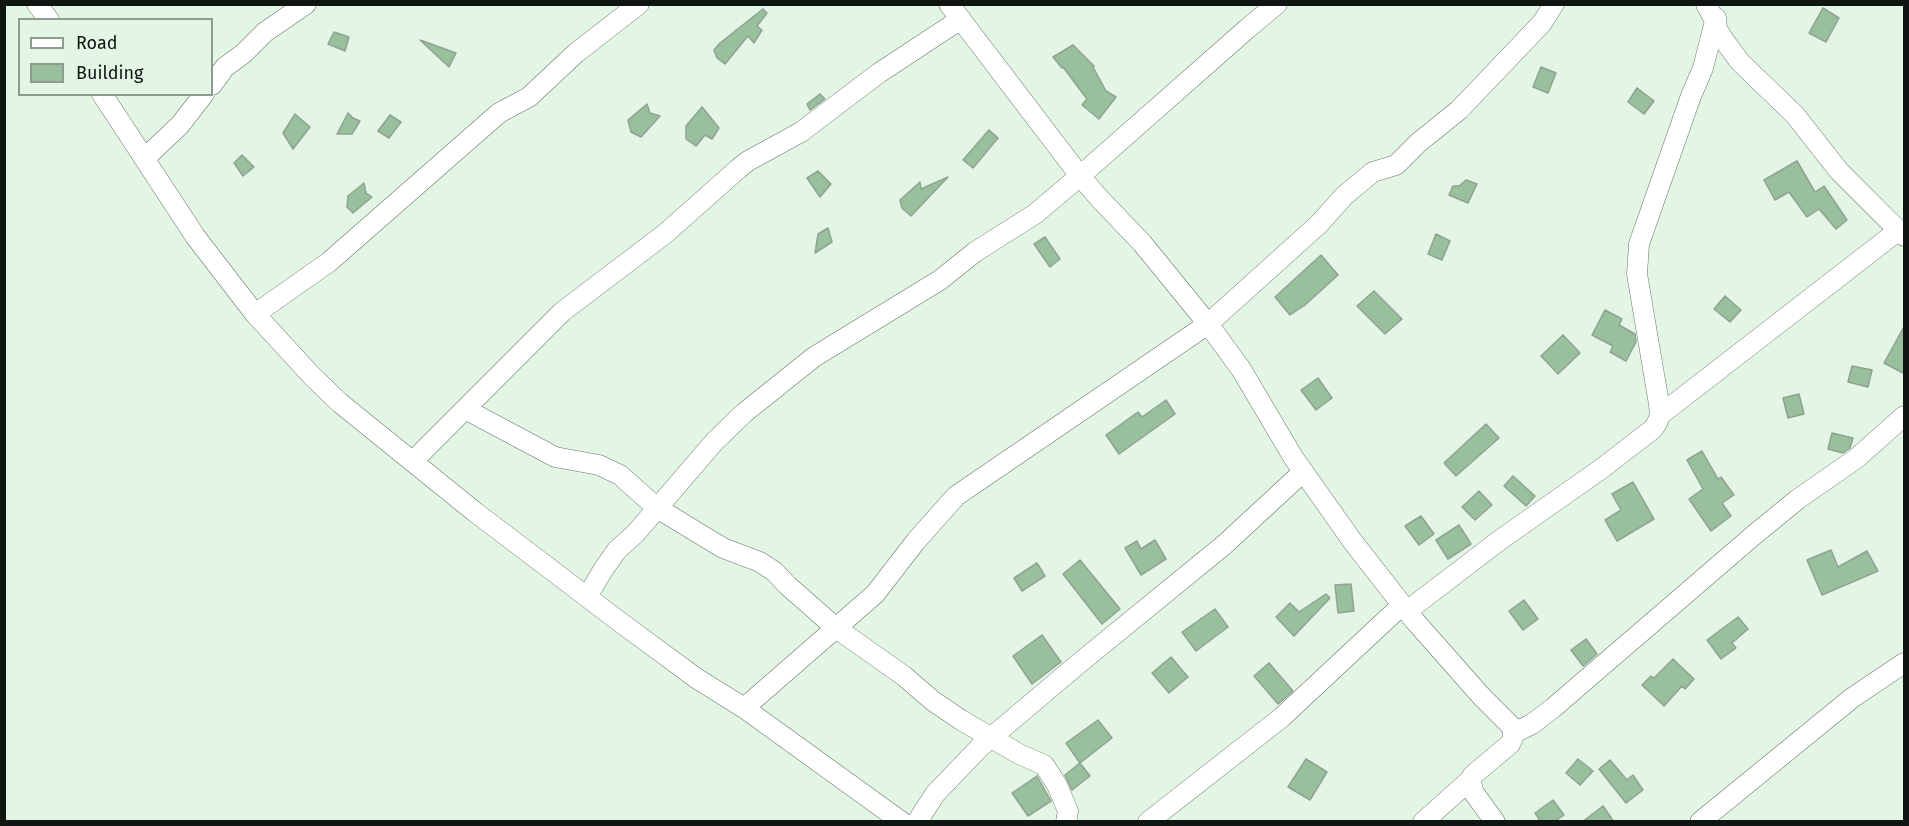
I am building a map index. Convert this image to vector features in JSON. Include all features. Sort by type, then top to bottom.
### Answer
[{"type":"street","points":[[38,4],[47,18]]},
{"type":"street","points":[[213,84],[225,67],[243,54],[265,32],[306,4]]},
{"type":"street","points":[[255,314],[329,262],[500,113],[529,97],[576,53],[639,4]]},
{"type":"street","points":[[587,597],[610,559],[715,441],[744,413],[792,373],[863,326],[940,280],[975,252],[1035,214],[1277,4]]},
{"type":"street","points":[[744,708],[875,594],[916,541],[956,496],[1208,324],[1319,225],[1345,195],[1373,172],[1396,165],[1418,143],[1459,110],[1542,23],[1554,4]]},
{"type":"street","points":[[1148,822],[1281,718],[1404,608],[1601,469],[1653,429],[1660,415],[1902,233],[1839,171],[1795,115],[1740,62],[1723,39],[1713,10]]},
{"type":"street","points":[[1660,415],[1656,377],[1637,274],[1639,244],[1703,68],[1713,10]]},
{"type":"street","points":[[413,461],[562,312],[666,233],[748,161],[801,132],[955,12],[1080,176],[1142,243],[1208,324],[1241,369],[1303,472],[1404,608],[1482,697],[1513,728],[1514,733],[1510,744],[1423,822]]},
{"type":"street","points":[[103,96],[195,236],[255,314],[340,403],[475,512],[587,597],[696,678],[744,708],[902,822]]},
{"type":"street","points":[[145,158],[180,125],[202,96]]},
{"type":"street","points":[[465,409],[555,457],[599,465],[620,475],[657,508],[723,549],[760,562],[775,572],[836,628],[961,720],[1044,765],[1057,785],[1068,811],[1066,822]]},
{"type":"street","points":[[1514,733],[1532,724],[1553,708],[1754,535],[1798,499],[1857,458],[1905,416]]},
{"type":"street","points":[[916,822],[935,794],[992,737],[1224,545],[1303,472]]},
{"type":"street","points":[[1700,822],[1852,698],[1905,663]]},
{"type":"street","points":[[1470,780],[1474,792],[1495,822]]},
{"type":"building","points":[[1823,8],[1839,18],[1826,42],[1809,33]]},
{"type":"building","points":[[763,9],[767,13],[757,26],[762,30],[754,43],[748,36],[725,64],[717,58],[714,50],[720,43]]},
{"type":"building","points":[[334,32],[349,37],[345,51],[328,44]]},
{"type":"building","points":[[420,40],[456,53],[449,67]]},
{"type":"building","points":[[1073,45],[1094,66],[1106,91],[1116,97],[1099,119],[1082,105],[1087,99],[1053,57]]},
{"type":"building","points":[[1541,67],[1556,73],[1548,93],[1533,87]]},
{"type":"building","points":[[1637,88],[1654,101],[1644,114],[1628,102]]},
{"type":"building","points":[[820,94],[825,99],[810,110],[807,104]]},
{"type":"building","points":[[647,104],[650,113],[660,116],[641,137],[631,132],[628,120]]},
{"type":"building","points":[[702,107],[719,128],[712,139],[705,135],[696,146],[686,139],[686,126]]},
{"type":"building","points":[[348,113],[360,121],[352,134],[337,134]]},
{"type":"building","points":[[295,114],[310,127],[293,149],[283,133]]},
{"type":"building","points":[[390,115],[401,122],[389,138],[378,131]]},
{"type":"building","points":[[989,130],[998,138],[973,168],[963,160]]},
{"type":"building","points":[[242,155],[254,167],[243,176],[234,163]]},
{"type":"building","points":[[1797,161],[1815,192],[1824,186],[1847,220],[1836,229],[1819,209],[1807,217],[1789,192],[1775,200],[1764,180]]},
{"type":"building","points":[[818,171],[831,184],[820,197],[807,178]]},
{"type":"building","points":[[948,177],[911,216],[902,208],[900,200],[920,182],[921,189]]},
{"type":"building","points":[[1466,180],[1477,184],[1468,203],[1449,195],[1453,186],[1459,186]]},
{"type":"building","points":[[364,183],[366,193],[372,197],[353,213],[347,207],[348,196]]},
{"type":"building","points":[[828,228],[832,242],[815,253],[818,234]]},
{"type":"building","points":[[1436,234],[1450,241],[1442,260],[1428,254]]},
{"type":"building","points":[[1045,237],[1060,259],[1050,267],[1034,244]]},
{"type":"building","points":[[1321,255],[1338,275],[1305,305],[1290,315],[1275,297]]},
{"type":"building","points":[[1374,291],[1402,319],[1385,334],[1357,306]]},
{"type":"building","points":[[1725,296],[1741,310],[1730,322],[1714,309]]},
{"type":"building","points":[[1605,310],[1622,319],[1619,325],[1635,334],[1636,342],[1626,361],[1610,352],[1613,346],[1592,335]]},
{"type":"building","points":[[1905,325],[1905,374],[1884,363]]},
{"type":"building","points":[[1563,335],[1580,353],[1558,374],[1541,356]]},
{"type":"building","points":[[1852,366],[1872,370],[1868,387],[1848,382]]},
{"type":"building","points":[[1318,378],[1332,398],[1316,410],[1301,390]]},
{"type":"building","points":[[1799,394],[1804,414],[1788,418],[1783,398]]},
{"type":"building","points":[[1166,400],[1175,414],[1119,454],[1106,435],[1138,412],[1142,417]]},
{"type":"building","points":[[1486,424],[1499,438],[1456,476],[1444,463]]},
{"type":"building","points":[[1832,433],[1853,438],[1850,448],[1843,453],[1828,449]]},
{"type":"building","points":[[1702,451],[1718,479],[1721,477],[1734,495],[1722,503],[1731,516],[1711,531],[1689,499],[1703,489],[1687,460]]},
{"type":"building","points":[[1513,476],[1535,496],[1526,506],[1504,486]]},
{"type":"building","points":[[1633,482],[1654,519],[1617,541],[1605,520],[1621,510],[1612,494]]},
{"type":"building","points":[[1479,491],[1492,505],[1475,520],[1462,507]]},
{"type":"building","points":[[1421,516],[1434,534],[1419,545],[1405,526]]},
{"type":"building","points":[[1459,525],[1471,544],[1448,559],[1436,540]]},
{"type":"building","points":[[1155,540],[1166,559],[1141,575],[1125,548],[1137,541],[1141,549]]},
{"type":"building","points":[[1831,550],[1838,567],[1867,551],[1878,571],[1822,595],[1807,560]]},
{"type":"building","points":[[1080,560],[1120,609],[1102,624],[1063,574]]},
{"type":"building","points":[[1037,563],[1045,576],[1022,591],[1014,578]]},
{"type":"building","points":[[1351,584],[1354,611],[1338,613],[1335,585]]},
{"type":"building","points":[[1326,594],[1330,598],[1294,636],[1276,617],[1290,603],[1299,612]]},
{"type":"building","points":[[1524,600],[1538,619],[1523,630],[1509,611]]},
{"type":"building","points":[[1215,609],[1228,627],[1196,651],[1182,632]]},
{"type":"building","points":[[1738,617],[1748,629],[1732,643],[1736,648],[1721,659],[1707,640]]},
{"type":"building","points":[[1042,635],[1061,662],[1032,684],[1013,656]]},
{"type":"building","points":[[1586,639],[1597,654],[1583,666],[1571,650]]},
{"type":"building","points":[[1171,657],[1188,677],[1169,693],[1152,673]]},
{"type":"building","points":[[1673,659],[1694,679],[1685,689],[1682,686],[1664,706],[1642,685],[1651,676],[1654,678]]},
{"type":"building","points":[[1269,663],[1293,691],[1278,704],[1254,676]]},
{"type":"building","points":[[1098,720],[1112,738],[1080,763],[1066,743]]},
{"type":"building","points":[[1306,759],[1327,772],[1310,800],[1288,787]]},
{"type":"building","points":[[1578,759],[1593,771],[1580,785],[1566,773]]},
{"type":"building","points":[[1610,760],[1627,780],[1633,775],[1643,790],[1626,803],[1599,769]]},
{"type":"building","points":[[1080,763],[1090,776],[1072,790],[1065,775]]},
{"type":"building","points":[[1037,776],[1051,801],[1028,816],[1012,793]]},
{"type":"building","points":[[1553,800],[1564,815],[1554,822],[1541,822],[1535,813]]},
{"type":"building","points":[[1603,806],[1614,822],[1582,822]]}]
